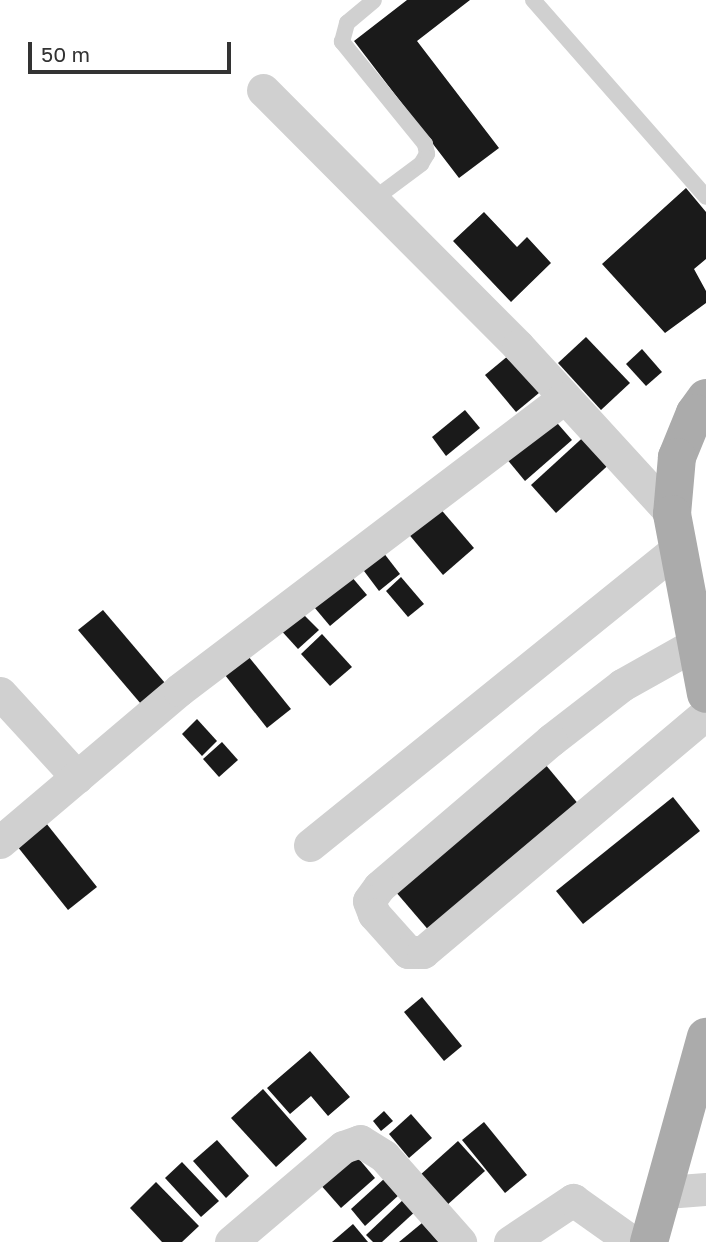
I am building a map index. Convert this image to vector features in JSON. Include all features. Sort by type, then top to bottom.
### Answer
[{"type":"main road","points":[[706,398],[695,413],[677,457],[675,531],[706,694]]},
{"type":"main road","points":[[706,449],[696,513],[706,580]]},
{"type":"main road","points":[[649,1242],[688,1191],[706,1037]]},
{"type":"main road","points":[[675,1242],[688,1191],[706,1138]]},
{"type":"street","points":[[263,90],[370,202],[518,346],[675,531],[310,845]]},
{"type":"street","points":[[0,842],[179,690],[563,399]]},
{"type":"street","points":[[695,644],[622,685],[551,740],[379,887],[369,901],[374,914],[408,952],[423,952],[706,715]]},
{"type":"street","points":[[0,694],[77,777]]},
{"type":"street","points":[[231,1242],[343,1147],[360,1141],[384,1156],[460,1242]]},
{"type":"street","points":[[510,1242],[573,1200],[632,1242]]},
{"type":"lane","points":[[370,202],[421,164],[427,154],[425,144],[342,42],[347,23],[374,0]]},
{"type":"lane","points":[[533,0],[706,197]]},
{"type":"building","points":[[407,0],[470,0],[417,41],[499,148],[459,178],[354,41]]},
{"type":"building","points":[[686,188],[706,212],[706,259],[694,269],[706,291],[706,303],[665,333],[602,264]]},
{"type":"building","points":[[484,212],[517,247],[527,237],[551,263],[511,302],[453,241]]},
{"type":"building","points":[[586,337],[630,383],[601,410],[558,363]]},
{"type":"building","points":[[642,349],[662,372],[646,386],[626,364]]},
{"type":"building","points":[[514,351],[545,388],[516,412],[485,375]]},
{"type":"building","points":[[465,410],[480,428],[446,456],[432,437]]},
{"type":"building","points":[[551,416],[572,440],[525,481],[505,457]]},
{"type":"building","points":[[590,431],[615,459],[556,513],[531,485]]},
{"type":"building","points":[[432,499],[474,548],[443,575],[401,525]]},
{"type":"building","points":[[376,543],[400,574],[379,591],[355,559]]},
{"type":"building","points":[[346,570],[367,595],[330,626],[309,601]]},
{"type":"building","points":[[401,577],[424,604],[408,617],[386,591]]},
{"type":"building","points":[[297,608],[319,630],[298,649],[278,627]]},
{"type":"building","points":[[103,610],[165,683],[141,704],[78,630]]},
{"type":"building","points":[[322,634],[352,667],[330,686],[301,654]]},
{"type":"building","points":[[244,651],[291,709],[267,728],[221,670]]},
{"type":"building","points":[[197,719],[217,741],[202,756],[182,734]]},
{"type":"building","points":[[222,742],[238,760],[219,777],[203,759]]},
{"type":"building","points":[[545,764],[580,806],[431,933],[395,891]]},
{"type":"building","points":[[673,797],[700,831],[583,924],[556,891]]},
{"type":"building","points":[[46,823],[97,887],[68,910],[17,846]]},
{"type":"building","points":[[422,997],[462,1046],[444,1061],[404,1012]]},
{"type":"building","points":[[310,1051],[350,1097],[328,1116],[311,1096],[290,1114],[267,1088]]},
{"type":"building","points":[[263,1089],[307,1139],[276,1167],[231,1118]]},
{"type":"building","points":[[384,1111],[393,1121],[381,1131],[373,1121]]},
{"type":"building","points":[[411,1114],[432,1138],[409,1158],[389,1134]]},
{"type":"building","points":[[484,1122],[527,1175],[505,1193],[462,1140]]},
{"type":"building","points":[[217,1140],[249,1176],[226,1198],[193,1161]]},
{"type":"building","points":[[458,1141],[485,1171],[446,1206],[419,1176]]},
{"type":"building","points":[[354,1153],[375,1178],[341,1208],[319,1183]]},
{"type":"building","points":[[182,1162],[219,1201],[201,1217],[165,1178]]},
{"type":"building","points":[[385,1178],[400,1194],[365,1226],[351,1209]]},
{"type":"building","points":[[156,1182],[199,1226],[182,1242],[162,1242],[130,1208]]},
{"type":"building","points":[[406,1197],[418,1209],[382,1242],[373,1242],[366,1235]]},
{"type":"building","points":[[422,1223],[439,1242],[399,1242]]},
{"type":"building","points":[[353,1224],[368,1242],[332,1242]]}]
